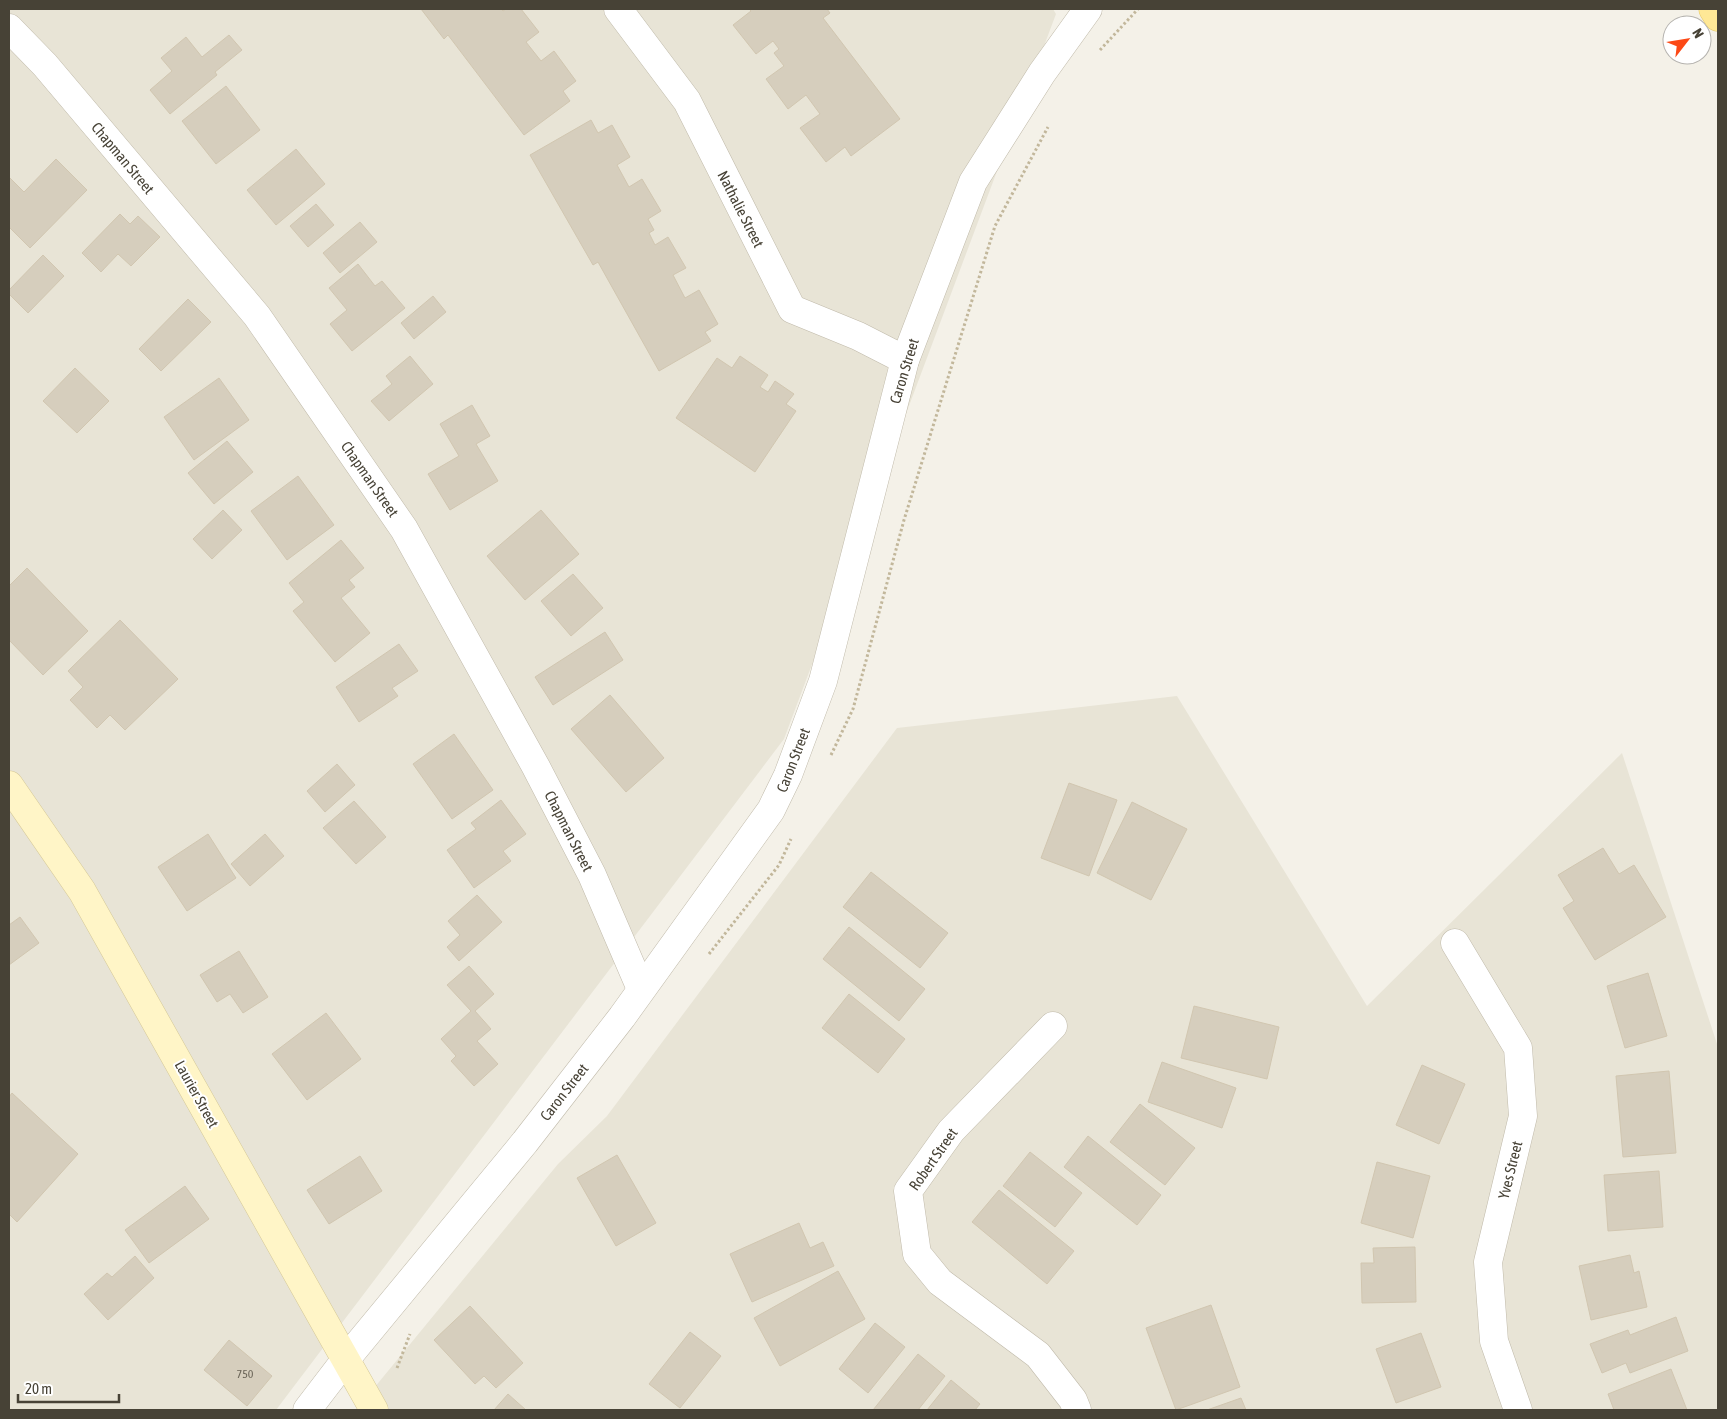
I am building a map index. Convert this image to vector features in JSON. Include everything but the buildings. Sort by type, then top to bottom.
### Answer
[{"type":"main road","points":[[1713,9],[1718,17]]},
{"type":"main road","name":"Laurier Street","points":[[9,785],[82,891],[374,1410]]},
{"type":"street","name":"Nathalie Street","points":[[618,9],[687,100],[792,309],[858,336],[905,360]]},
{"type":"street","name":"Caron Street","points":[[307,1410],[346,1359],[525,1142],[622,1017],[761,826],[784,784],[822,681],[905,360],[972,182],[1042,73],[1088,9]]},
{"type":"street","name":"Chapman Street","points":[[9,28],[45,65],[257,316],[404,529],[536,767],[592,875],[641,989]]},
{"type":"street","name":"Yves Street","points":[[1455,943],[1518,1048],[1523,1116],[1488,1262],[1494,1341],[1518,1410]]},
{"type":"street","name":"Robert Street","points":[[1053,1026],[951,1131],[908,1192],[917,1254],[940,1282],[1038,1355],[1073,1400],[1077,1410]]},
{"type":"shaded area","points":[[9,9],[1053,9],[1056,14],[784,739],[276,1410],[9,1410]]},
{"type":"shaded area","points":[[1177,696],[1367,1006],[1622,753],[1718,1047],[1718,1410],[356,1410],[558,1164],[607,1116],[897,728]]}]
